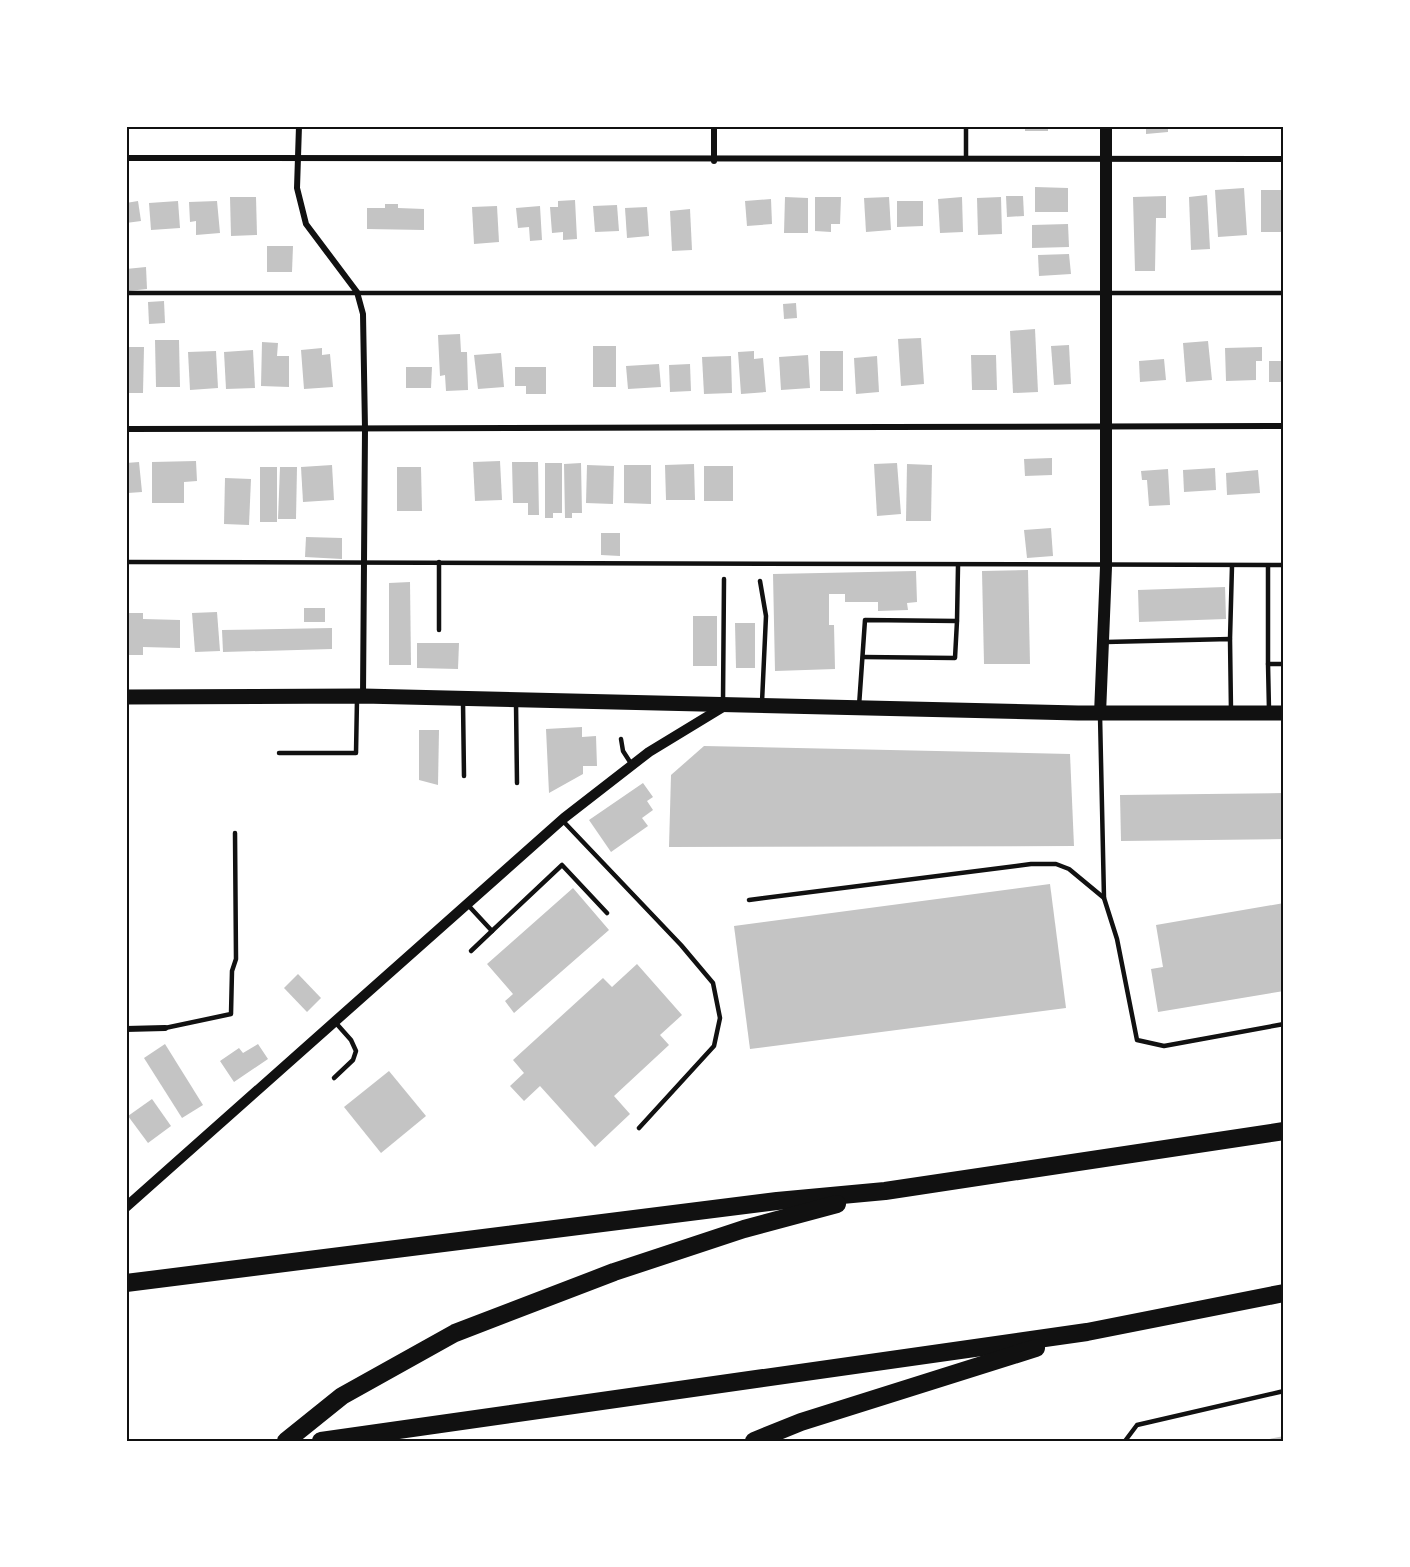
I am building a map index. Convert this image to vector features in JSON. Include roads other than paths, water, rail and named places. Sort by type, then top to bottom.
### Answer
[{"type":"highway","points":[[126,1283],[777,1201],[885,1191],[1284,1131]]},
{"type":"highway","points":[[286,1441],[342,1396],[455,1333],[614,1272],[744,1229],[885,1191]]},
{"type":"highway","points":[[321,1441],[1087,1332],[1284,1293]]},
{"type":"highway","points":[[754,1441],[801,1422],[1087,1332]]},
{"type":"main road","points":[[1100,714],[1106,567],[1104,293],[1106,126]]},
{"type":"main road","points":[[126,697],[360,696],[723,707],[1100,714],[1276,713]]},
{"type":"street","points":[[299,126],[297,188],[306,224],[357,292],[363,314],[364,562],[360,696]]},
{"type":"street","points":[[714,126],[714,161]]},
{"type":"street","points":[[126,158],[714,161],[966,157],[1284,159]]},
{"type":"street","points":[[126,429],[1284,426]]},
{"type":"street","points":[[126,1207],[562,820],[632,765],[723,707]]},
{"type":"street","points":[[126,1029],[165,1029]]},
{"type":"lane","points":[[966,126],[966,157]]},
{"type":"lane","points":[[126,293],[1284,293]]},
{"type":"lane","points":[[126,562],[1284,566]]},
{"type":"lane","points":[[439,630],[440,562]]},
{"type":"lane","points":[[862,657],[955,658],[958,566]]},
{"type":"lane","points":[[1231,713],[1232,566]]},
{"type":"lane","points":[[1268,566],[1268,664],[1276,713]]},
{"type":"lane","points":[[723,707],[724,579]]},
{"type":"lane","points":[[760,581],[766,616],[761,707]]},
{"type":"lane","points":[[859,709],[865,620],[957,621]]},
{"type":"lane","points":[[1103,642],[1230,639]]},
{"type":"lane","points":[[1268,664],[1284,664]]},
{"type":"lane","points":[[279,753],[356,753],[360,696]]},
{"type":"lane","points":[[463,699],[464,776]]},
{"type":"lane","points":[[516,701],[517,783]]},
{"type":"lane","points":[[1100,714],[1104,898],[1117,939],[1137,1040],[1164,1046],[1284,1024]]},
{"type":"lane","points":[[621,739],[623,751],[632,765]]},
{"type":"lane","points":[[562,820],[681,945],[713,983],[720,1018],[714,1046],[639,1128]]},
{"type":"lane","points":[[165,1029],[231,1014],[232,971],[236,959],[235,833]]},
{"type":"lane","points":[[749,900],[1020,866],[1056,864],[1069,869],[1104,898]]},
{"type":"lane","points":[[471,951],[562,865],[607,913]]},
{"type":"lane","points":[[466,904],[492,931]]},
{"type":"lane","points":[[333,1078],[353,1060],[356,1052],[351,1041],[335,1022]]},
{"type":"lane","points":[[1125,1441],[1137,1425],[1284,1390]]}]
